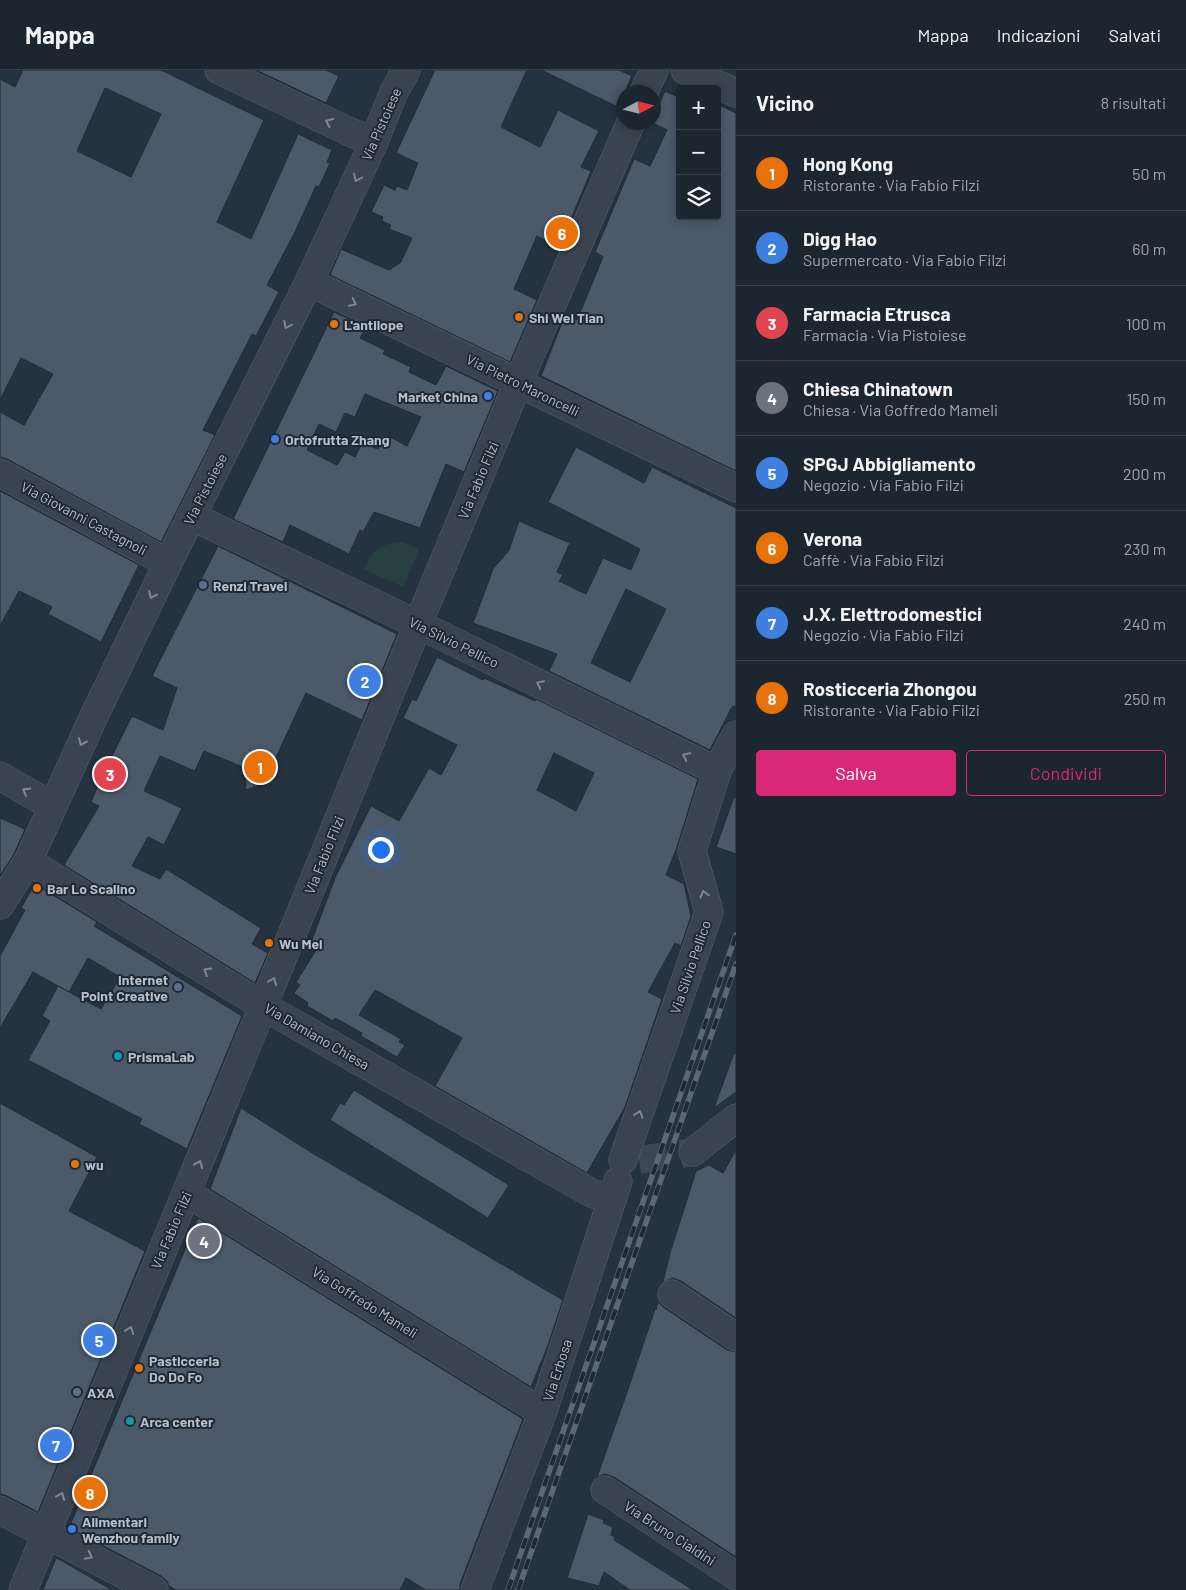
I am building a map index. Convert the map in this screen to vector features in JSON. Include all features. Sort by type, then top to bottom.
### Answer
[{"type":"street","points":[[219,70],[374,142]]},
{"type":"street","name":"Via Pistoiese","points":[[0,905],[28,861],[52,806],[168,563],[309,282],[374,142],[393,94],[406,70]]},
{"type":"street","points":[[647,85],[654,70]]},
{"type":"street","points":[[685,70],[736,93]]},
{"type":"street","name":"Via Fabio Filzi","points":[[22,1590],[187,1193],[518,382],[628,130]]},
{"type":"street","name":"Via Pietro Maroncelli","points":[[309,282],[736,488]]},
{"type":"street","name":"Via Giovanni Castagnoli","points":[[0,473],[168,563]]},
{"type":"street","name":"Via Silvio Pellico","points":[[191,516],[418,624],[717,771]]},
{"type":"street","name":"Via Silvio Pellico","points":[[631,1160],[709,912],[692,851],[717,771],[736,735]]},
{"type":"street","points":[[0,776],[52,806]]},
{"type":"street","name":"Via Damiano Chiesa","points":[[28,861],[263,1006],[593,1194],[613,1197]]},
{"type":"street","points":[[693,1152],[736,1118]]},
{"type":"street","name":"Via Erbosa","points":[[475,1590],[543,1410],[613,1197],[631,1160]]},
{"type":"street","name":"Via Goffredo Mameli","points":[[187,1193],[529,1404],[543,1410]]},
{"type":"street","points":[[672,1294],[736,1336]]},
{"type":"street","name":"Via Bruno Cialdini","points":[[605,1490],[736,1576]]},
{"type":"street","points":[[0,1510],[45,1534],[119,1582],[154,1590]]},
{"type":"green space","points":[[401,542],[419,550],[403,587],[363,569],[377,549]]},
{"type":"building","points":[[23,70],[161,70],[264,120],[217,222],[251,239],[298,134],[332,150],[327,162],[330,163],[319,187],[316,186],[295,232],[267,285],[279,292],[256,336],[252,334],[203,430],[215,435],[161,542],[0,457],[0,412],[24,425],[53,374],[21,358],[0,400],[0,79],[15,87]],"holes":[[[105,88],[161,114],[131,177],[77,151]]]},
{"type":"building","points":[[256,70],[326,70],[339,76],[326,103]]},
{"type":"building","points":[[435,70],[527,70],[501,127],[540,147],[558,110],[599,131],[581,167],[591,171],[559,248],[537,236],[514,289],[537,300],[510,362],[330,275],[341,249],[389,270],[401,262],[412,238],[389,229],[391,225],[382,221],[383,217],[371,212],[384,185],[395,190],[397,186],[407,190],[418,163],[396,153]]},
{"type":"building","points":[[541,70],[619,70],[632,76],[628,85],[616,85],[616,106]]},
{"type":"building","points":[[665,91],[676,96],[676,220],[721,220],[721,106],[736,113],[736,471],[541,376],[565,315],[577,320],[603,257],[595,252],[634,159],[650,166],[667,130],[661,127],[661,100]]},
{"type":"building","points":[[334,312],[366,327],[360,338],[385,350],[383,354],[411,367],[409,372],[436,385],[446,366],[498,391],[464,472],[446,464],[420,528],[374,512],[363,532],[360,530],[349,554],[290,525],[283,542],[233,519]],"holes":[[[365,394],[421,417],[407,446],[386,435],[378,449],[362,443],[355,457],[345,452],[337,465],[307,450],[319,424],[336,432],[345,413],[355,417]]]},
{"type":"building","points":[[576,447],[644,483],[652,467],[736,508],[736,706],[732,707],[710,750],[549,671],[557,654],[473,623],[493,569],[509,550],[519,521],[570,543],[557,572],[563,575],[559,581],[586,594],[603,558],[631,570],[640,549],[548,502]],"holes":[[[626,589],[666,609],[630,682],[591,663]]]},
{"type":"building","points":[[0,491],[139,565],[101,642],[48,614],[52,607],[19,591],[0,626]]},
{"type":"building","points":[[218,546],[397,634],[362,720],[306,693],[264,783],[246,790],[245,776],[242,775],[245,768],[204,751],[195,771],[160,756],[144,791],[182,808],[164,845],[148,837],[132,866],[160,879],[166,869],[261,928],[252,944],[268,953],[255,983],[64,865],[99,806],[91,802],[132,716],[163,730],[177,688],[152,676]]},
{"type":"building","points":[[437,657],[483,680],[484,678],[535,701],[536,699],[698,779],[677,847],[666,875],[684,884],[691,916],[681,946],[675,943],[648,992],[662,999],[625,1107],[587,1173],[435,1086],[462,1038],[375,990],[359,1015],[401,1039],[399,1042],[405,1045],[397,1057],[361,1036],[362,1033],[335,1018],[333,1021],[307,1006],[308,1003],[294,993],[300,985],[296,982],[317,949],[310,945],[335,878],[371,806],[399,821],[429,768],[441,775],[457,745],[403,718],[412,699],[416,701]],"holes":[[[554,753],[594,773],[576,811],[537,790]]]},
{"type":"building","points":[[734,797],[736,798],[736,854],[716,847]]},
{"type":"building","points":[[0,818],[25,829],[14,854],[0,876]]},
{"type":"building","points":[[35,884],[97,922],[94,926],[242,1016],[187,1149],[139,1124],[142,1119],[28,1060],[50,1021],[42,1016],[58,986],[33,972],[0,1028],[0,956],[25,910],[21,908]],"holes":[[[88,958],[120,977],[101,1009],[69,992]]]},
{"type":"building","points":[[734,1053],[736,1053],[736,1092],[714,1108]]},
{"type":"building","points":[[354,1090],[509,1185],[488,1218],[330,1120],[340,1103],[344,1105]]},
{"type":"building","points":[[0,1103],[97,1157],[69,1211],[145,1251],[38,1512],[0,1494]]},
{"type":"building","points":[[241,1108],[314,1154],[563,1300],[547,1348],[531,1387],[210,1189]]},
{"type":"building","points":[[736,1150],[736,1318],[681,1281],[673,1278],[663,1282],[670,1253],[696,1171],[709,1165],[723,1173]]},
{"type":"building","points":[[198,1218],[523,1419],[460,1584],[460,1590],[426,1590],[406,1578],[400,1590],[176,1590],[169,1586],[167,1581],[161,1576],[69,1528]]},
{"type":"building","points":[[658,1302],[727,1350],[736,1352],[736,1557],[614,1477],[605,1474],[597,1477]]},
{"type":"building","points":[[588,1514],[604,1520],[603,1523],[613,1527],[611,1535],[615,1537],[614,1540],[693,1590],[630,1590],[604,1572],[599,1586],[567,1578]]},
{"type":"building","points":[[56,1558],[64,1562],[112,1590],[43,1590]]},
{"type":"tunnel","points":[[639,1160],[693,1152]]},
{"type":"railway","points":[[508,1590],[736,935]]},
{"type":"railway","points":[[518,1590],[736,964]]},
{"type":"place","name":"Verona","points":[[562,233]]},
{"type":"place","name":"Shi Wei Tian","points":[[519,317]]},
{"type":"place","name":"L'antilope","points":[[334,324]]},
{"type":"place","name":"Market China","points":[[488,396]]},
{"type":"place","name":"Ortofrutta Zhang","points":[[275,439]]},
{"type":"place","name":"Renzi Travel","points":[[203,585]]},
{"type":"place","name":"Digg Hao","points":[[365,681]]},
{"type":"place","name":"Hong Kong","points":[[260,767]]},
{"type":"place","name":"Farmacia Etrusca","points":[[110,774]]},
{"type":"place","name":"Bar Lo Scalino","points":[[37,888]]},
{"type":"place","name":"Wu Mei","points":[[269,943]]},
{"type":"place","name":"Internet Point Creative","points":[[178,987]]},
{"type":"place","name":"PrismaLab","points":[[118,1056]]},
{"type":"place","name":"wu","points":[[75,1164]]},
{"type":"place","name":"Chiesa Chinatown","points":[[204,1241]]},
{"type":"place","name":"SPGJ Abbigliamento","points":[[99,1340]]},
{"type":"place","name":"Pasticceria Do Do Fo","points":[[139,1368]]},
{"type":"place","name":"AXA","points":[[77,1392]]},
{"type":"place","name":"Arca center","points":[[130,1421]]},
{"type":"place","name":"J.X. Elettrodomestici","points":[[56,1445]]},
{"type":"place","name":"Rosticceria Zhongou","points":[[90,1493]]},
{"type":"place","name":"Alimentari Wenzhou family","points":[[72,1529]]}]
